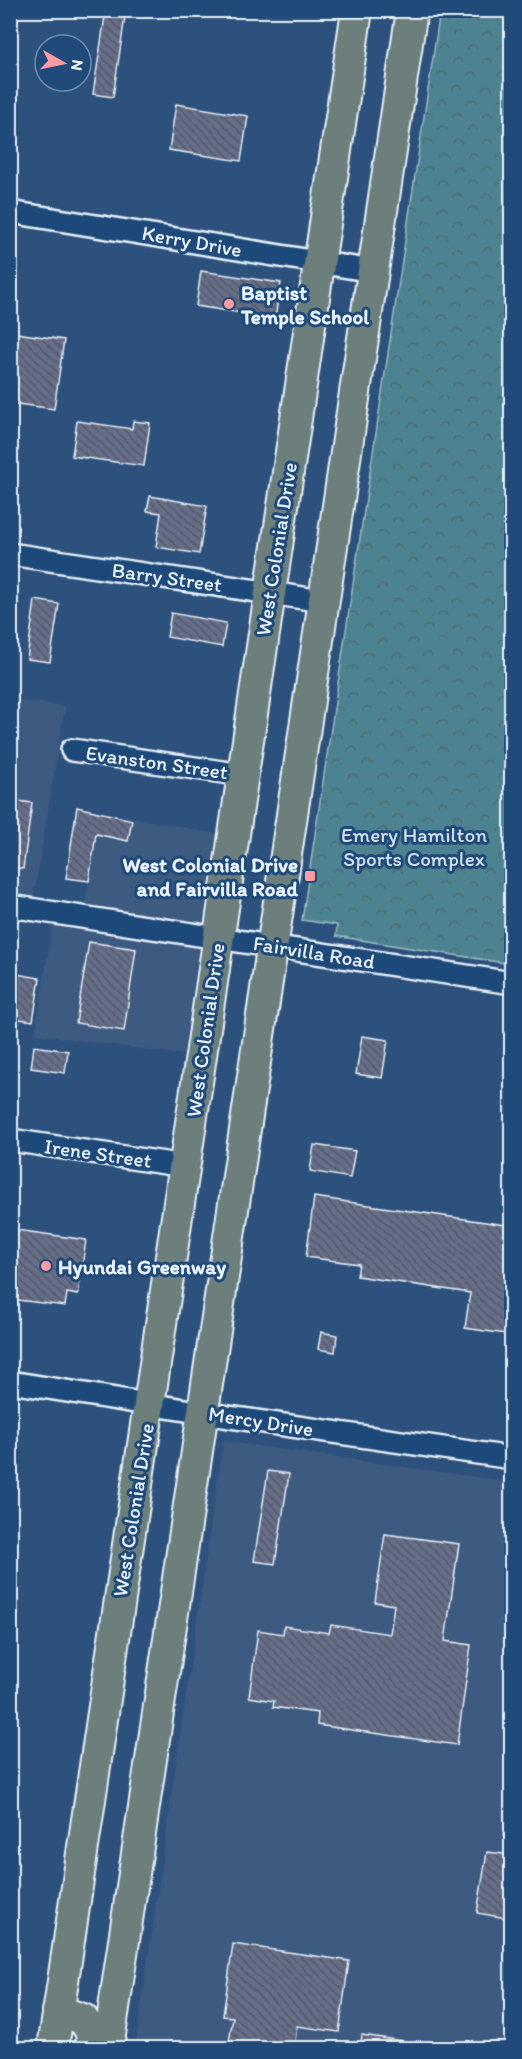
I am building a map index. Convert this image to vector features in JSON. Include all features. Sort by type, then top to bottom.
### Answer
[{"type":"highway","name":"West Colonial Drive","points":[[53,2049],[357,10]]},
{"type":"highway","points":[[108,2049],[412,10]]},
{"type":"highway","points":[[58,2011],[83,2019],[91,2032],[92,2049]]},
{"type":"street","name":"Kerry Drive","points":[[10,212],[373,271]]},
{"type":"street","name":"Barry Street","points":[[10,554],[323,601]]},
{"type":"street","name":"Evanston Street","points":[[72,750],[243,775]]},
{"type":"street","name":"Fairvilla Road","points":[[10,906],[512,983]]},
{"type":"street","name":"Irene Street","points":[[10,1140],[185,1166]]},
{"type":"street","name":"Mercy Drive","points":[[10,1382],[512,1458]]},
{"type":"shaded area","points":[[10,699],[65,706],[33,901],[11,897]]},
{"type":"shaded area","points":[[105,812],[216,834],[183,1055],[35,1034],[53,920],[82,924],[95,843]]},
{"type":"shaded area","points":[[223,1441],[511,1482],[511,2048],[135,2048]]},
{"type":"green space","name":"Emery Hamilton Sports Complex","points":[[440,11],[511,11],[511,964],[336,936],[337,925],[302,920]]},
{"type":"building","points":[[106,10],[126,10],[113,97],[93,94]]},
{"type":"building","points":[[176,104],[248,116],[241,161],[169,150]]},
{"type":"building","points":[[201,271],[281,283],[275,318],[196,306]]},
{"type":"building","points":[[10,332],[64,340],[54,409],[10,403]]},
{"type":"building","points":[[77,421],[132,429],[133,421],[150,423],[144,466],[72,456]]},
{"type":"building","points":[[150,496],[207,506],[199,554],[156,547],[161,513],[147,511]]},
{"type":"building","points":[[35,600],[59,604],[50,662],[27,659]]},
{"type":"building","points":[[171,613],[226,623],[222,647],[167,637]]},
{"type":"building","points":[[10,800],[32,803],[23,869],[10,867]]},
{"type":"building","points":[[77,807],[132,820],[128,841],[96,834],[89,881],[66,878]]},
{"type":"building","points":[[89,942],[136,949],[124,1031],[76,1023]]},
{"type":"building","points":[[16,974],[40,978],[33,1021],[12,1018]]},
{"type":"building","points":[[362,1036],[388,1040],[382,1078],[356,1074]]},
{"type":"building","points":[[34,1046],[68,1051],[65,1073],[31,1068]]},
{"type":"building","points":[[314,1145],[355,1151],[350,1178],[310,1171]]},
{"type":"building","points":[[314,1197],[512,1226],[512,1335],[465,1328],[470,1293],[357,1276],[359,1264],[306,1257]]},
{"type":"building","name":"Hyundai Greenway","points":[[10,1229],[86,1240],[78,1295],[67,1293],[65,1306],[10,1299]]},
{"type":"building","points":[[321,1332],[337,1335],[335,1352],[318,1349]]},
{"type":"building","points":[[268,1471],[289,1474],[275,1564],[254,1561]]},
{"type":"building","points":[[385,1534],[459,1544],[445,1641],[471,1645],[457,1745],[317,1725],[318,1713],[273,1707],[274,1701],[249,1697],[258,1630],[283,1634],[284,1626],[329,1633],[331,1625],[390,1634],[394,1605],[375,1602]]},
{"type":"building","points":[[487,1852],[512,1855],[512,1919],[477,1913]]},
{"type":"building","points":[[233,1944],[349,1961],[339,2032],[297,2026],[294,2049],[228,2049],[233,2017],[223,2016]]},
{"type":"building","points":[[362,2035],[402,2041],[401,2049],[360,2049]]},
{"type":"place","name":"Baptist Temple School","points":[[229,304]]},
{"type":"place","name":"West Colonial Drive and Fairvilla Road","points":[[310,876]]},
{"type":"place","name":"Hyundai Greenway","points":[[46,1266]]}]
